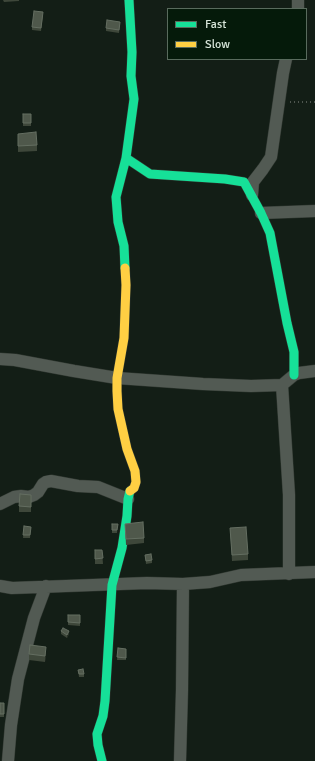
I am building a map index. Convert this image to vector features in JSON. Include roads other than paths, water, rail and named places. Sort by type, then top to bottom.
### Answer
[{"type":"street","points":[[102,761],[97,734],[103,716],[105,701],[112,585],[122,548],[128,499],[130,491],[134,488],[136,482],[135,471],[127,449],[118,409],[117,378],[124,338],[126,285],[124,246],[118,222],[116,197],[126,158],[134,99],[131,76],[132,52],[129,0]]},
{"type":"street","points":[[252,195],[253,182],[271,157],[286,60]]},
{"type":"street","points":[[126,158],[150,174],[225,179],[244,182],[252,195],[270,233],[286,322],[294,352],[294,375]]},
{"type":"street","points":[[261,213],[315,211]]},
{"type":"street","points":[[0,359],[117,378],[238,386],[282,385],[294,375],[315,371]]},
{"type":"street","points":[[282,385],[289,495],[289,574]]},
{"type":"street","points":[[0,504],[14,497],[28,497],[34,495],[43,484],[51,481],[78,486],[98,487],[128,499]]},
{"type":"street","points":[[0,586],[12,588],[160,583],[183,584],[210,582],[241,575],[315,572]]},
{"type":"street","points":[[180,761],[183,584]]},
{"type":"street","points":[[6,761],[18,679],[34,618],[46,586]]},
{"type":"street","points":[[0,754],[6,761]]}]
